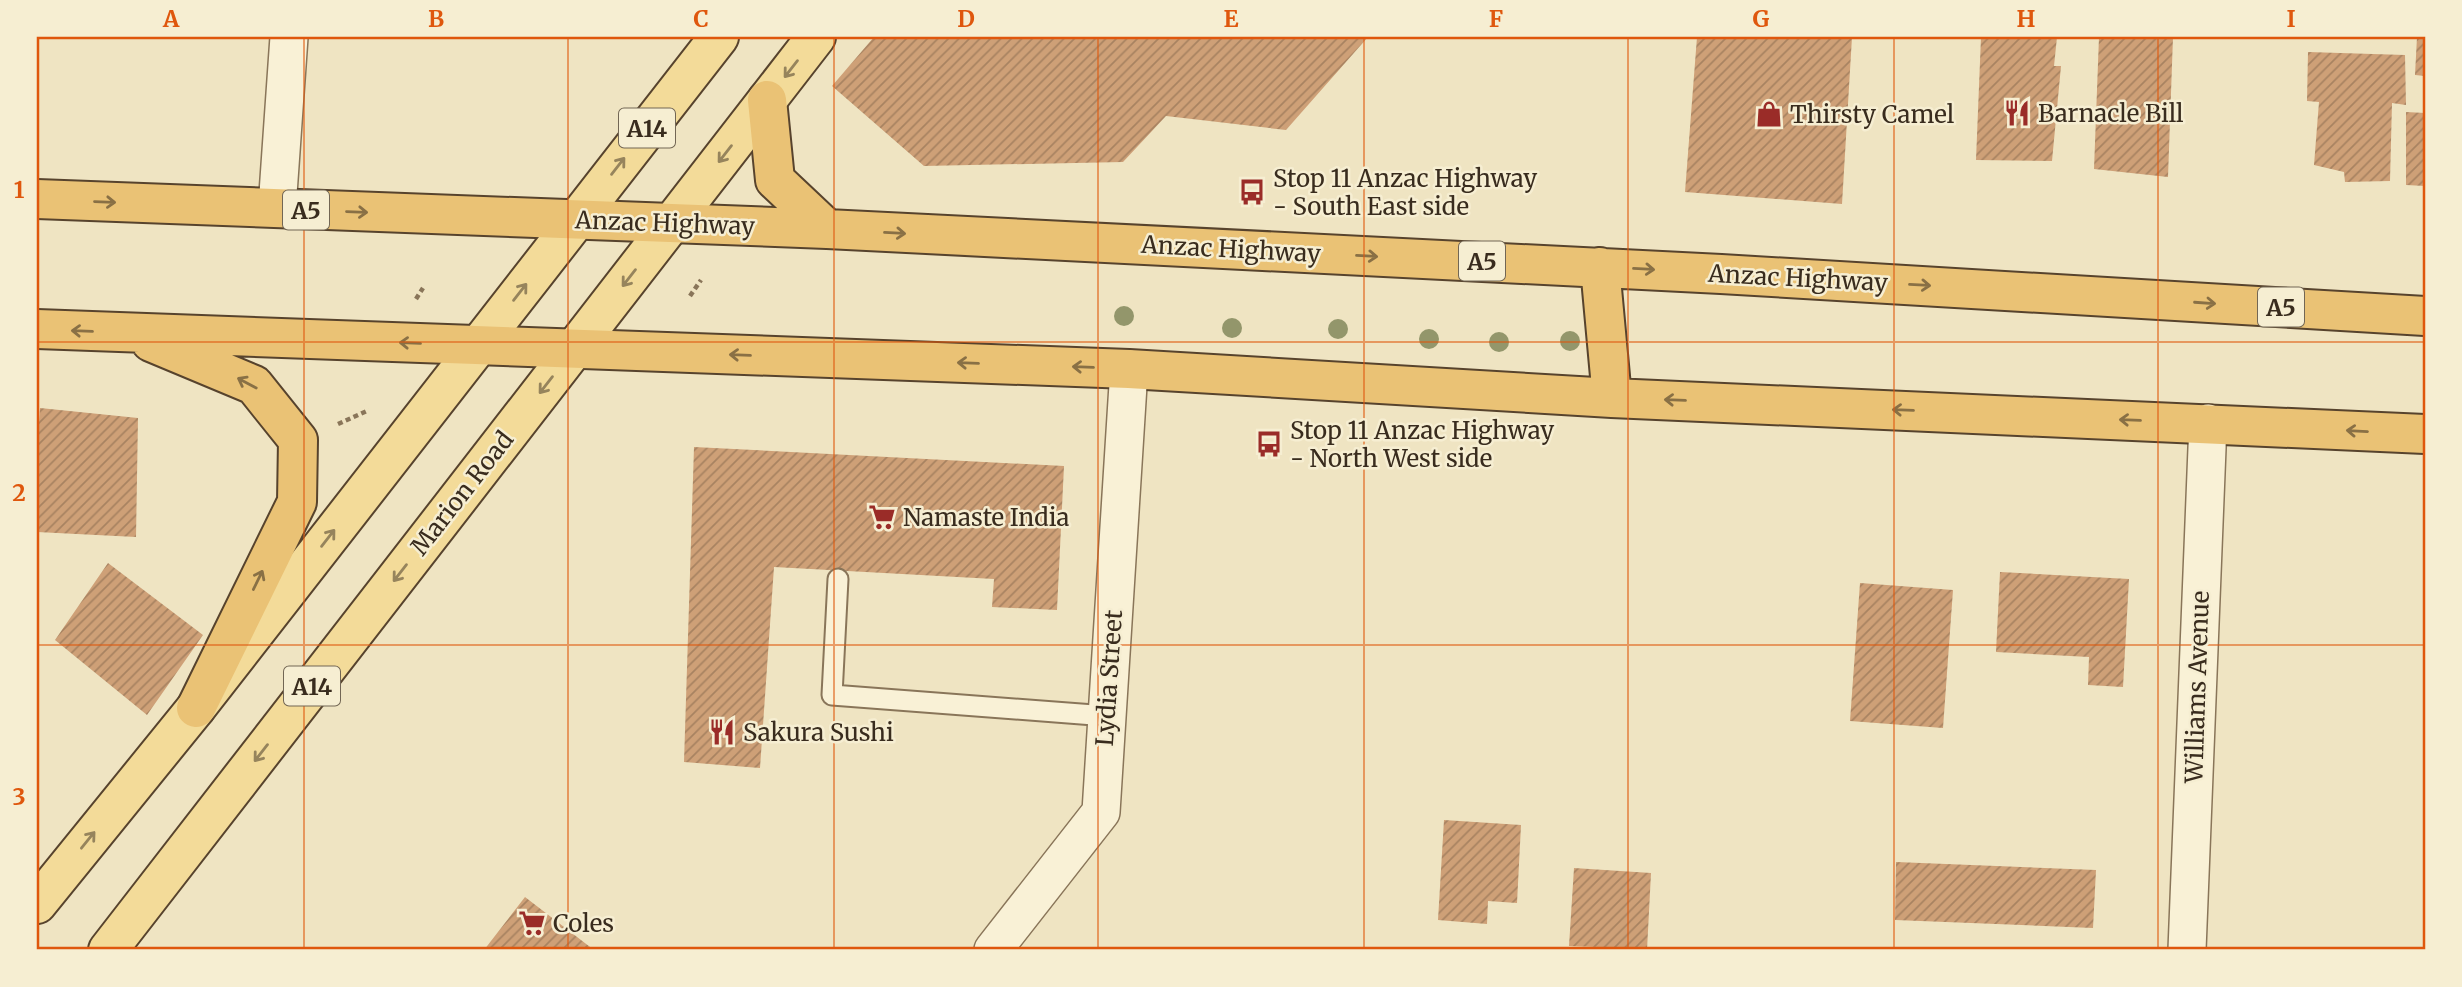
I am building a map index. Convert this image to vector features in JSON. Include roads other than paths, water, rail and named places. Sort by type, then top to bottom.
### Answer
[{"type":"highway","points":[[767,100],[775,180],[827,229]]},
{"type":"highway","name":"Anzac Highway","points":[[37,199],[827,229],[1600,267],[2425,316]]},
{"type":"highway","points":[[1600,267],[1612,398]]},
{"type":"highway","points":[[37,329],[1129,369],[1612,398],[2425,434]]},
{"type":"highway","points":[[127,332],[254,384],[298,440],[297,502],[196,708]]},
{"type":"main road","name":"A14","points":[[37,904],[196,708],[719,37]]},
{"type":"main road","name":"Marion Road","points":[[108,950],[816,37]]},
{"type":"street","points":[[277,208],[289,37]]},
{"type":"street","name":"Lydia Street","points":[[993,950],[1101,811],[1129,369]]},
{"type":"street","name":"Williams Avenue","points":[[2187,950],[2208,423]]},
{"type":"lane","points":[[838,579],[832,695],[1107,716]]},
{"type":"place","name":"Barnacle Bill","points":[[2017,113]]},
{"type":"place","name":"Thirsty Camel","points":[[1769,114]]},
{"type":"place","name":"Stop 11 Anzac Highway - South East side","points":[[1252,192]]},
{"type":"place","name":"Stop 11 Anzac Highway - North West side","points":[[1269,444]]},
{"type":"place","name":"Namaste India","points":[[882,517]]},
{"type":"place","name":"Sakura Sushi","points":[[722,732]]},
{"type":"place","name":"Coles","points":[[532,923]]}]
